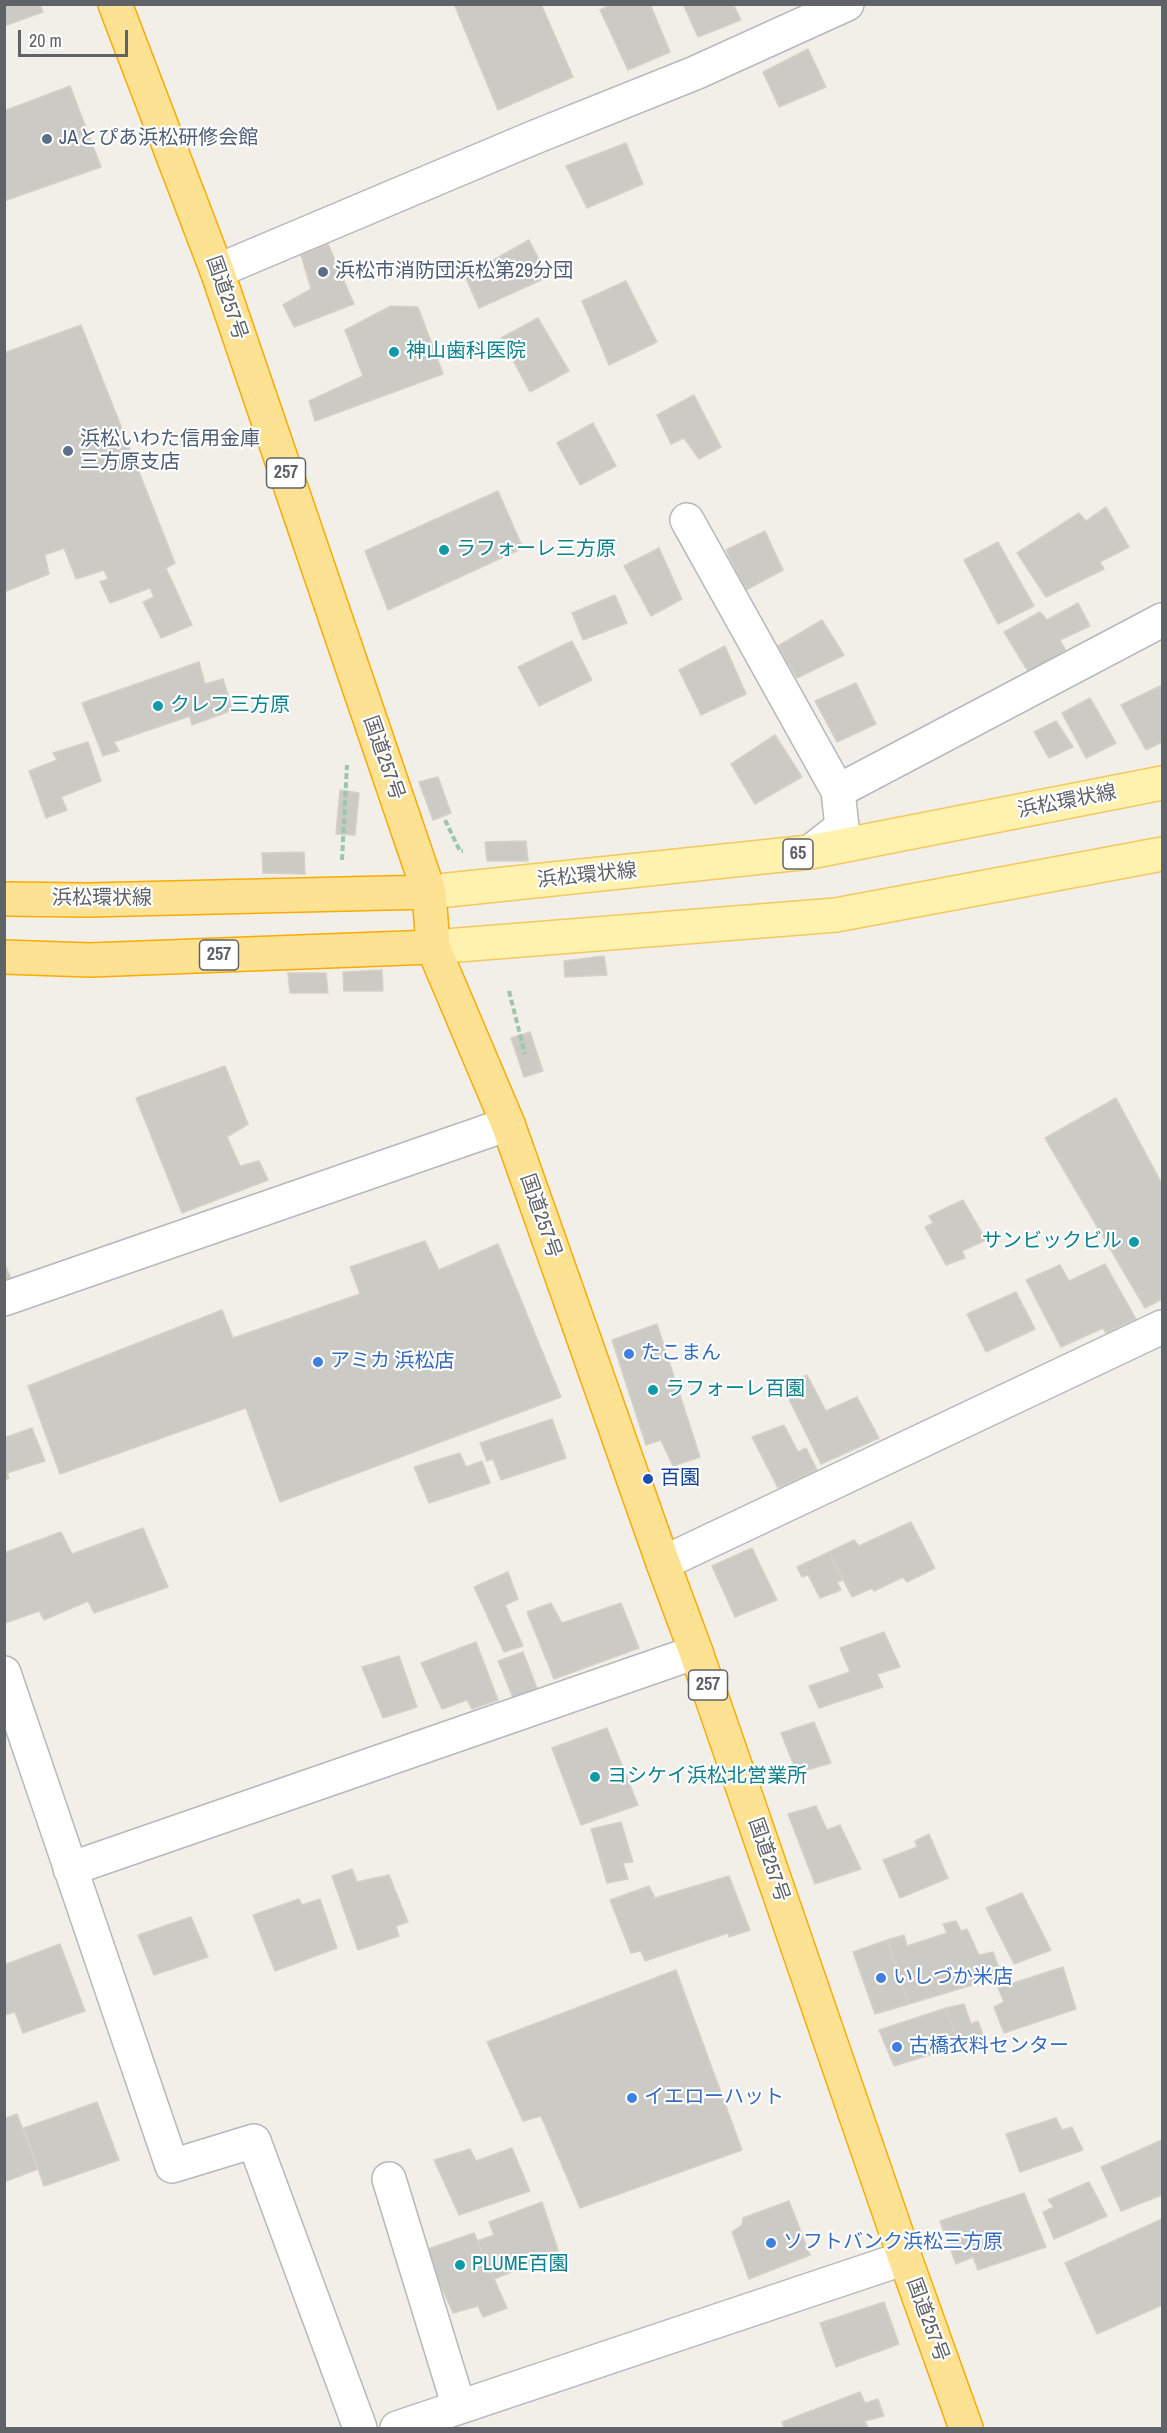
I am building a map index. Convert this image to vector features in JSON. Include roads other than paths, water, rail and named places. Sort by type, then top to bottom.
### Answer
[{"type":"highway","name":"国道257号","points":[[115,4],[217,271],[429,892],[434,947],[508,1124],[696,1652],[966,2428]]},
{"type":"highway","name":"浜松環状線","points":[[4,899],[88,900],[429,892]]},
{"type":"highway","name":"257","points":[[4,957],[90,960],[434,947]]},
{"type":"main road","name":"浜松環状線","points":[[429,892],[810,852],[1162,783]]},
{"type":"main road","points":[[434,947],[836,915],[1162,854]]},
{"type":"street","points":[[217,271],[695,73],[847,4]]},
{"type":"street","points":[[687,520],[838,791],[842,827],[810,852]]},
{"type":"street","points":[[838,791],[1162,620]]},
{"type":"street","points":[[4,1299],[508,1124]]},
{"type":"street","points":[[663,1563],[1162,1327]]},
{"type":"street","points":[[70,1869],[696,1652]]},
{"type":"street","points":[[4,1673],[172,2166],[254,2141],[360,2428]]},
{"type":"street","points":[[389,2179],[452,2416]]},
{"type":"street","points":[[397,2428],[452,2416],[905,2258]]},
{"type":"place","name":"JAとぴあ浜松研修会館","points":[[47,139]]},
{"type":"place","name":"浜松市消防団浜松第29分団","points":[[323,272]]},
{"type":"place","name":"神山歯科医院","points":[[394,352]]},
{"type":"place","name":"浜松いわた信用金庫 三方原支店","points":[[68,451]]},
{"type":"place","name":"ラフォーレ三方原","points":[[444,550]]},
{"type":"place","name":"クレフ三方原","points":[[158,706]]},
{"type":"place","name":"サンビックビル","points":[[1134,1242]]},
{"type":"place","name":"たこまん","points":[[629,1354]]},
{"type":"place","name":"アミカ 浜松店","points":[[318,1362]]},
{"type":"place","name":"ラフォーレ百園","points":[[653,1390]]},
{"type":"place","name":"百園","points":[[648,1479]]},
{"type":"place","name":"ヨシケイ浜松北営業所","points":[[595,1777]]},
{"type":"place","name":"いしづか米店","points":[[881,1978]]},
{"type":"place","name":"古橋衣料センター","points":[[897,2047]]},
{"type":"place","name":"イエローハット","points":[[632,2098]]},
{"type":"place","name":"ソフトバンク浜松三方原","points":[[771,2243]]},
{"type":"place","name":"PLUME百園","points":[[460,2265]]}]
